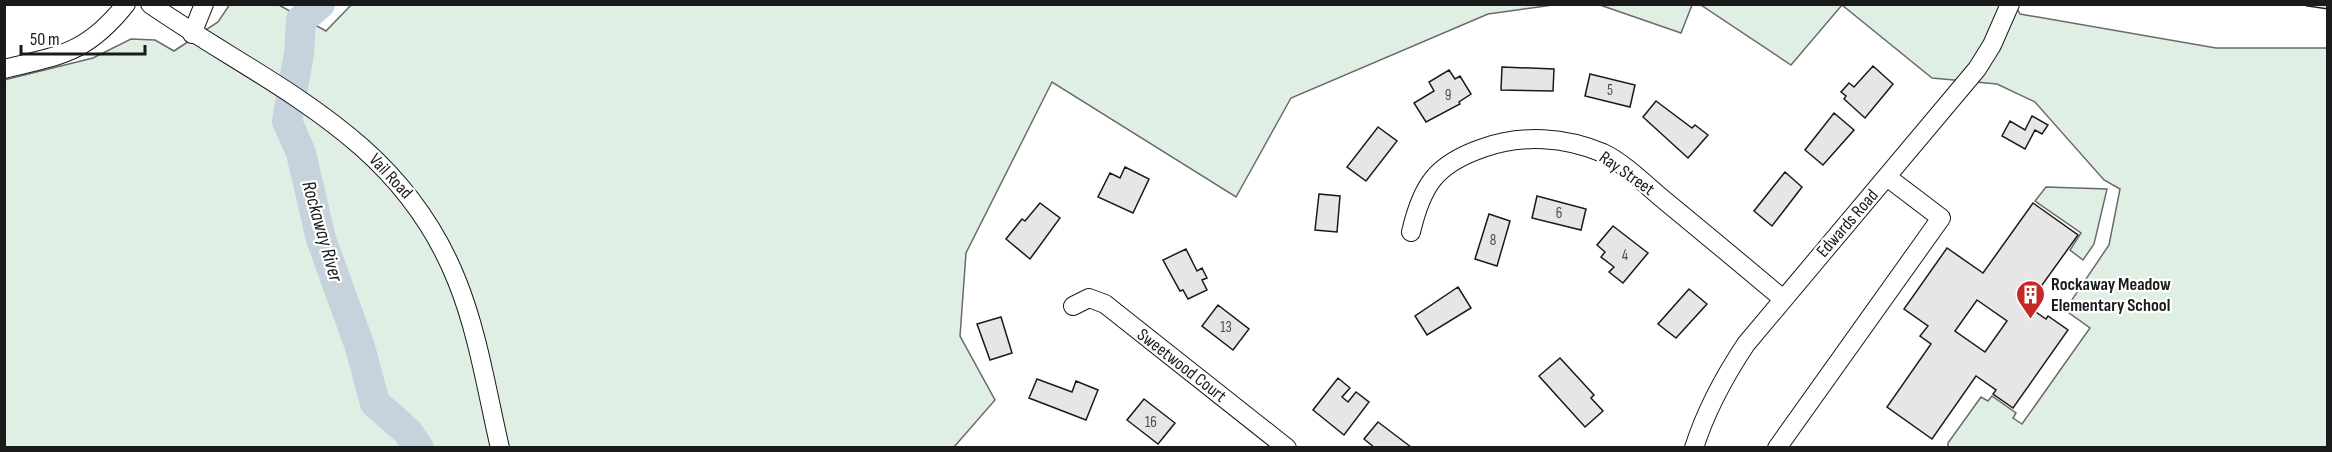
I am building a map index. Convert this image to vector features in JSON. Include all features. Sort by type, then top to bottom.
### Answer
[{"type":"street","points":[[4,69],[78,48],[96,37],[126,4]]},
{"type":"street","name":"Vail Road","points":[[150,4],[192,34],[233,57],[332,122],[376,158],[392,175],[429,222],[443,249],[468,310],[500,447]]},
{"type":"street","points":[[192,34],[204,4]]},
{"type":"street","name":"Edwards Road","points":[[1694,447],[1711,403],[1746,344],[1977,69],[1992,45],[2010,4]]},
{"type":"street","name":"Ray Street","points":[[1411,232],[1421,195],[1433,178],[1452,162],[1494,144],[1517,140],[1562,141],[1605,154],[1644,183],[1783,299]]},
{"type":"street","points":[[1777,447],[1941,218],[1887,177]]},
{"type":"street","name":"Sweetwood Court","points":[[1073,306],[1089,297],[1105,304],[1287,447]]},
{"type":"green space","points":[[230,4],[279,5],[326,31],[352,4],[1553,5],[1488,14],[1291,98],[1236,197],[1052,82],[966,253],[960,336],[995,400],[954,447],[5,447],[4,80],[93,58],[131,39],[155,40],[174,51],[218,22]]},
{"type":"green space","points":[[1600,5],[1692,5],[1681,33]]},
{"type":"green space","points":[[1701,5],[1842,5],[1791,65]]},
{"type":"green space","points":[[1842,5],[2015,5],[2020,14],[2216,48],[2327,48],[2327,447],[1948,447],[1948,443],[1981,397],[1988,401],[1992,396],[2016,413],[2013,418],[2022,424],[2090,328],[2065,310],[2109,245],[2120,189],[2104,180],[2035,102],[1997,84],[1932,78]]},
{"type":"green space","points":[[2046,187],[2107,189],[2094,244],[2083,260],[2070,250],[2081,233],[2035,201]]},
{"type":"building","points":[[2308,4],[2328,4],[2328,9],[2307,6]]},
{"type":"building","points":[[1873,66],[1893,84],[1865,118],[1844,99],[1846,96],[1841,92],[1849,83],[1854,87]]},
{"type":"building","points":[[1502,67],[1554,69],[1553,91],[1501,90]]},
{"type":"building","points":[[1449,70],[1455,79],[1460,76],[1471,94],[1459,102],[1460,104],[1426,122],[1414,103],[1434,91],[1429,82]]},
{"type":"building","points":[[1590,74],[1635,85],[1630,107],[1585,96]]},
{"type":"building","points":[[1656,101],[1692,128],[1695,125],[1708,135],[1688,158],[1643,117]]},
{"type":"building","points":[[1834,113],[1854,130],[1823,165],[1805,150]]},
{"type":"building","points":[[2032,116],[2048,125],[2042,134],[2035,130],[2025,149],[2002,136],[2010,121],[2025,130]]},
{"type":"building","points":[[1378,127],[1397,141],[1366,181],[1347,167]]},
{"type":"building","points":[[1125,167],[1149,179],[1133,213],[1098,197],[1110,173],[1120,178]]},
{"type":"building","points":[[1785,172],[1802,187],[1772,226],[1754,211]]},
{"type":"building","points":[[1319,194],[1340,196],[1337,232],[1315,230]]},
{"type":"building","points":[[1537,196],[1586,209],[1581,230],[1532,218]]},
{"type":"building","points":[[1040,203],[1060,218],[1030,259],[1006,239],[1022,219],[1025,221]]},
{"type":"building","name":"Rockaway Meadow Elementary School","points":[[2033,203],[2078,235],[2027,306],[2046,319],[2048,316],[2068,330],[2013,408],[1993,394],[1996,390],[1976,376],[1932,439],[1887,407],[1931,344],[1920,336],[1928,326],[1904,309],[1947,248],[1983,273]],"holes":[[[1977,300],[2007,321],[1985,352],[1955,331]]]},
{"type":"building","points":[[1489,214],[1510,221],[1497,266],[1475,259]]},
{"type":"building","points":[[1613,226],[1648,253],[1623,283],[1609,272],[1614,267],[1601,257],[1605,252],[1597,245]]},
{"type":"building","points":[[1186,249],[1197,271],[1202,268],[1207,278],[1202,280],[1207,290],[1188,299],[1183,290],[1180,291],[1163,260]]},
{"type":"building","points":[[1458,287],[1471,308],[1427,335],[1415,316]]},
{"type":"building","points":[[1689,289],[1707,304],[1676,338],[1658,324]]},
{"type":"building","points":[[1218,305],[1249,329],[1233,350],[1202,326]]},
{"type":"building","points":[[1001,317],[1012,353],[990,360],[977,324]]},
{"type":"building","points":[[1560,358],[1594,395],[1591,398],[1603,411],[1585,427],[1539,376]]},
{"type":"building","points":[[1338,378],[1350,388],[1342,397],[1348,402],[1356,392],[1369,402],[1344,435],[1313,410]]},
{"type":"building","points":[[1037,379],[1072,392],[1076,381],[1098,390],[1086,420],[1029,398]]},
{"type":"building","points":[[1144,399],[1175,423],[1158,444],[1127,420]]},
{"type":"building","points":[[1378,422],[1411,448],[1375,448],[1364,439]]},
{"type":"waterway","name":"Rockaway River","points":[[320,4],[301,20],[299,54],[287,121],[301,153],[321,239],[360,347],[375,403],[407,431],[419,448]]},
{"type":"place","name":"Rockaway Meadow Elementary School","points":[[2030,320]]}]
